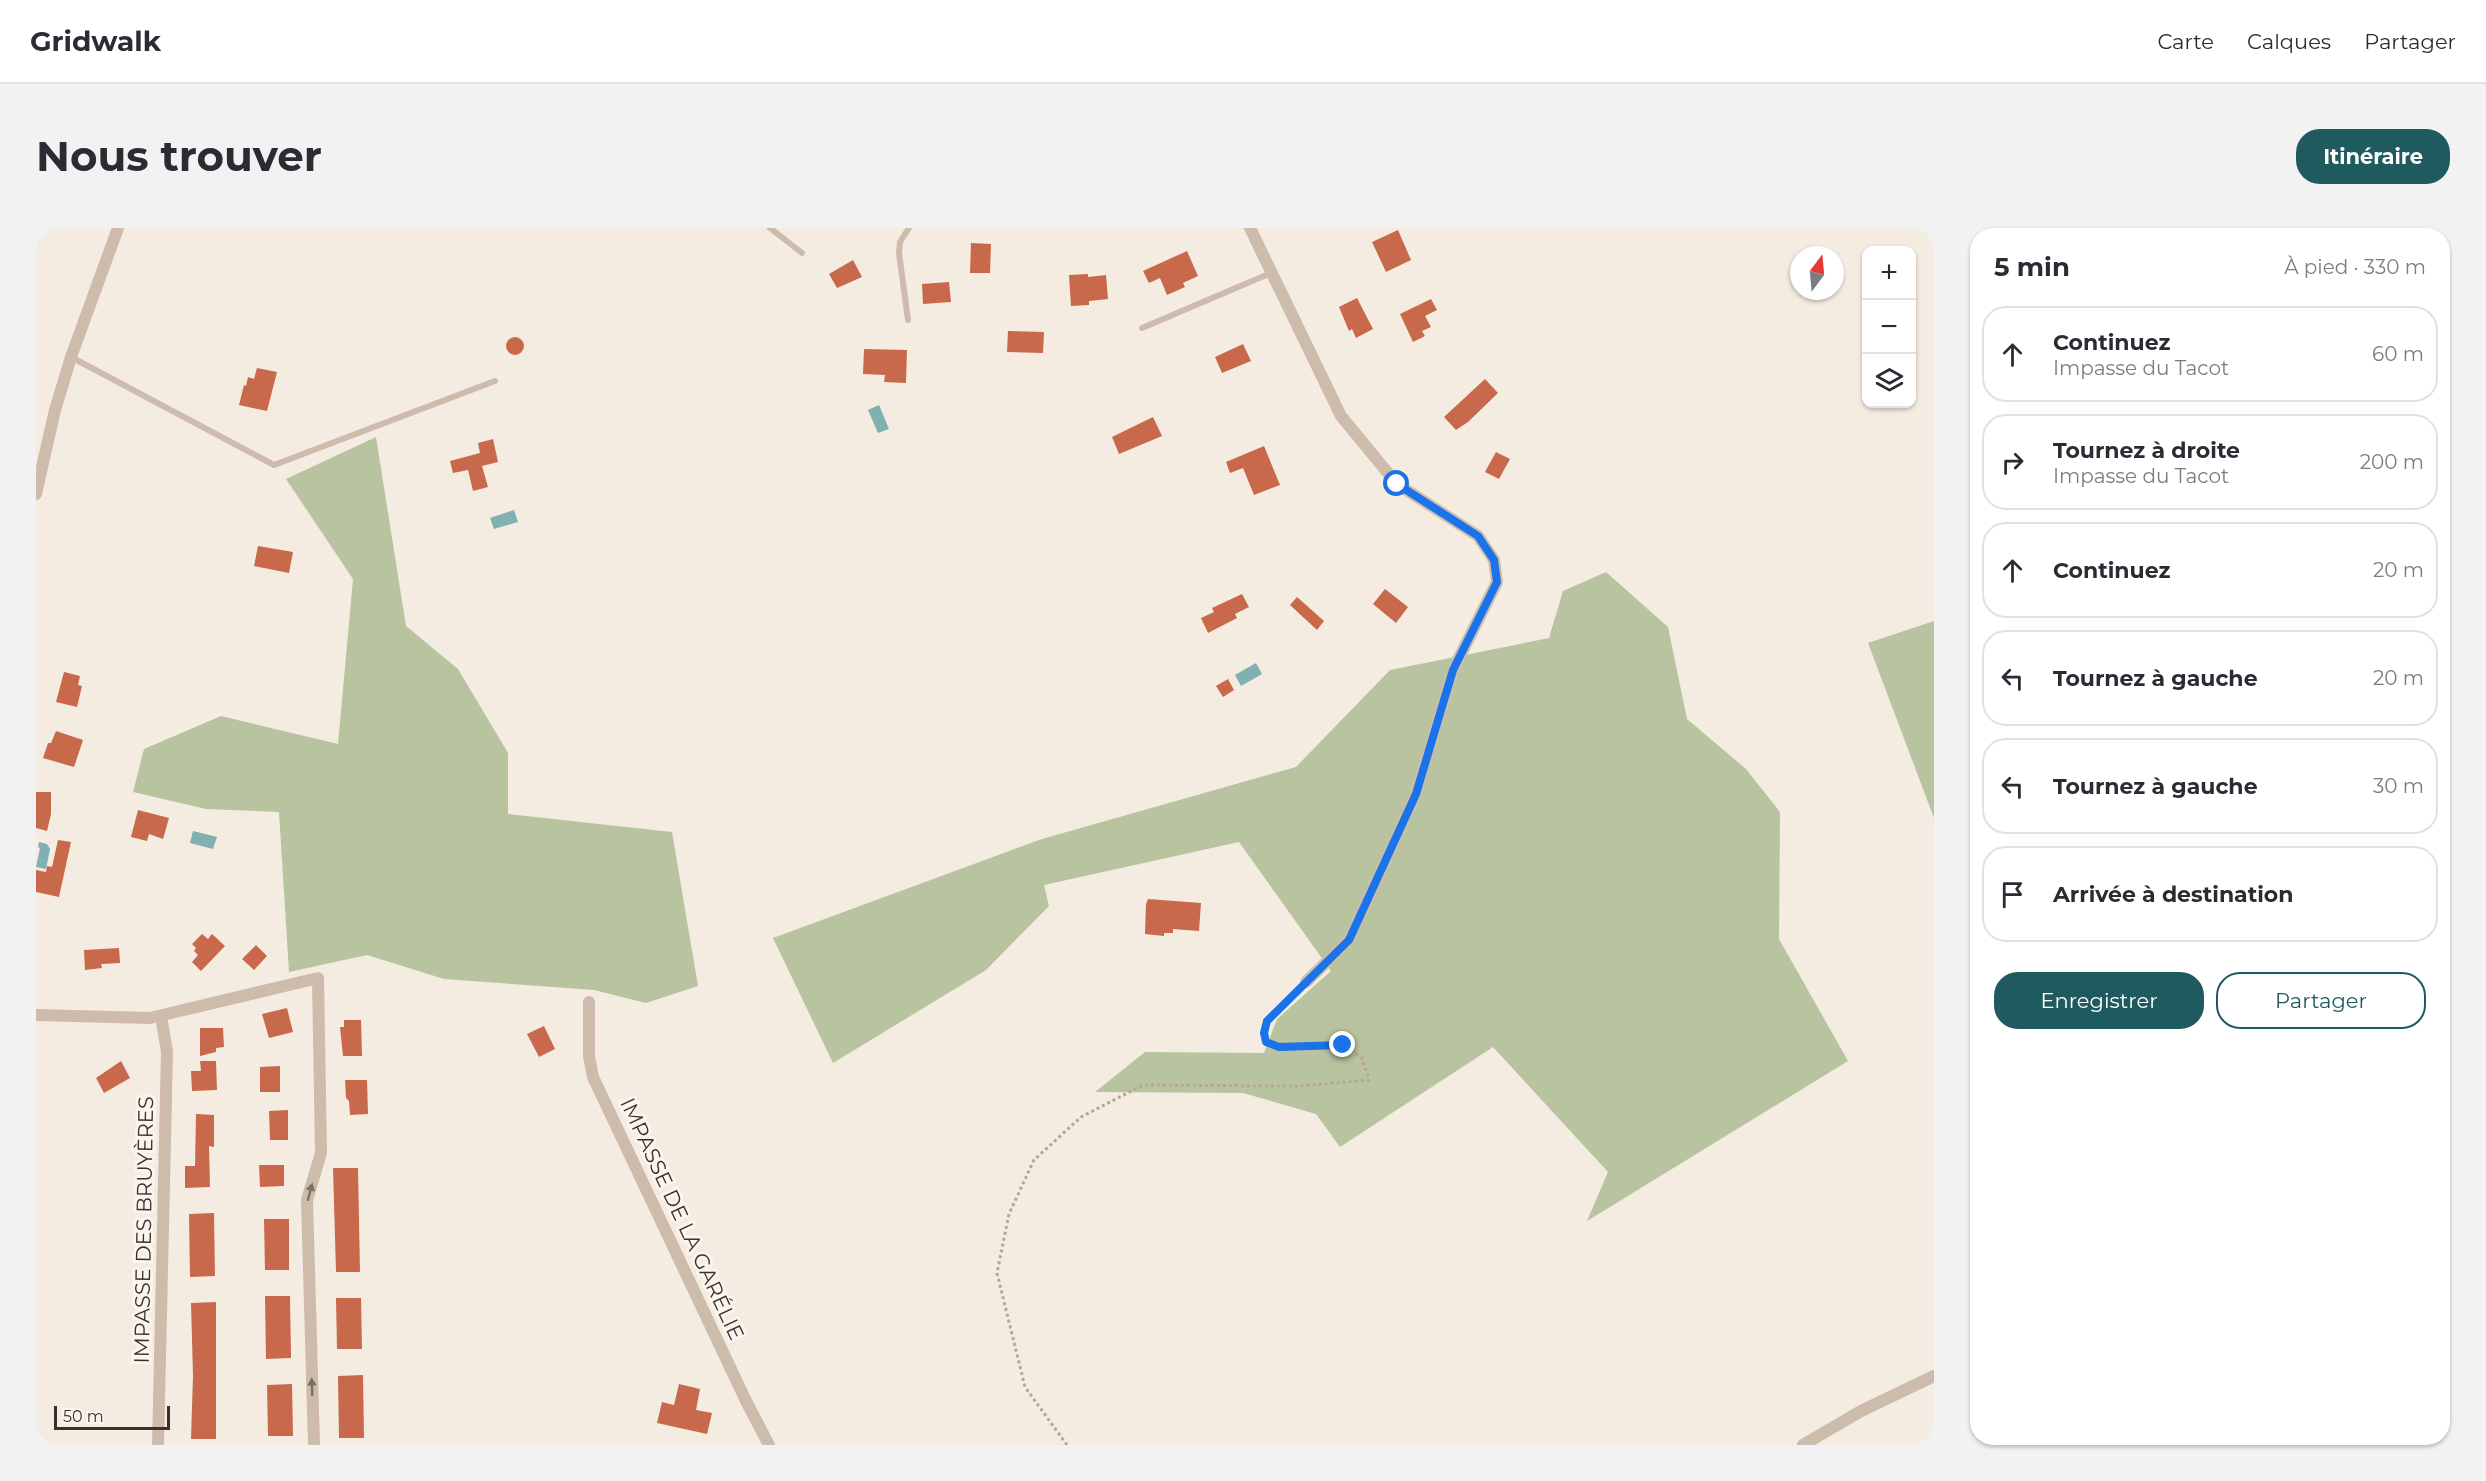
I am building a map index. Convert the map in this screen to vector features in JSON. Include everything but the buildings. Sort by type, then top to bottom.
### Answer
[{"type":"street","points":[[36,494],[70,357],[118,228]]},
{"type":"street","points":[[1250,228],[1341,416],[1397,484],[1478,536],[1494,560],[1497,582],[1453,670],[1416,794],[1349,940],[1306,982]]},
{"type":"street","points":[[36,1015],[150,1018],[318,978],[321,1153],[307,1200],[314,1445]]},
{"type":"street","name":"IMPASSE DE LA GARÉLIE","points":[[589,1002],[589,1056],[593,1077],[769,1445]]},
{"type":"street","name":"IMPASSE DES BRUYÈRES","points":[[158,1445],[167,1052],[161,1016]]},
{"type":"street","points":[[1803,1445],[1861,1411],[1934,1376]]},
{"type":"lane","points":[[770,228],[802,253]]},
{"type":"lane","points":[[908,320],[899,253],[900,242],[909,228]]},
{"type":"lane","points":[[1142,328],[1271,273]]},
{"type":"lane","points":[[70,357],[274,465],[495,381]]},
{"type":"path","points":[[1066,1445],[1025,1387],[997,1273],[1009,1214],[1034,1160],[1082,1117],[1143,1085],[1298,1086],[1369,1080],[1362,1058],[1343,1045],[1279,1047],[1266,1042],[1264,1033],[1267,1021],[1306,982]]},
{"type":"green space","points":[[376,437],[406,626],[458,669],[508,753],[508,814],[672,832],[698,986],[646,1003],[594,990],[444,979],[367,955],[289,972],[279,812],[206,809],[133,792],[144,749],[221,716],[338,744],[353,579],[286,479]]},
{"type":"green space","points":[[1606,572],[1668,627],[1687,719],[1746,769],[1780,812],[1779,939],[1848,1061],[1587,1221],[1608,1172],[1493,1047],[1340,1147],[1316,1114],[1243,1093],[1095,1092],[1145,1052],[1264,1053],[1277,1019],[1331,971],[1239,842],[1044,885],[1049,906],[986,970],[833,1063],[773,938],[1042,839],[1296,767],[1390,670],[1549,638],[1563,591]]},
{"type":"green space","points":[[1934,621],[1934,818],[1868,643]]},
{"type":"water","points":[[879,405],[889,429],[878,433],[868,410]]},
{"type":"water","points":[[514,510],[518,522],[494,529],[490,518]]},
{"type":"water","points":[[1256,663],[1262,674],[1241,686],[1235,675]]},
{"type":"water","points":[[193,831],[217,837],[213,849],[190,843]]},
{"type":"water","points":[[39,842],[47,844],[50,849],[46,869],[36,867]]},
{"type":"route","points":[[1343,1045],[1279,1047],[1266,1042],[1264,1033],[1267,1021],[1349,940],[1416,794],[1453,670],[1497,582],[1494,560],[1478,536],[1397,484]]}]
